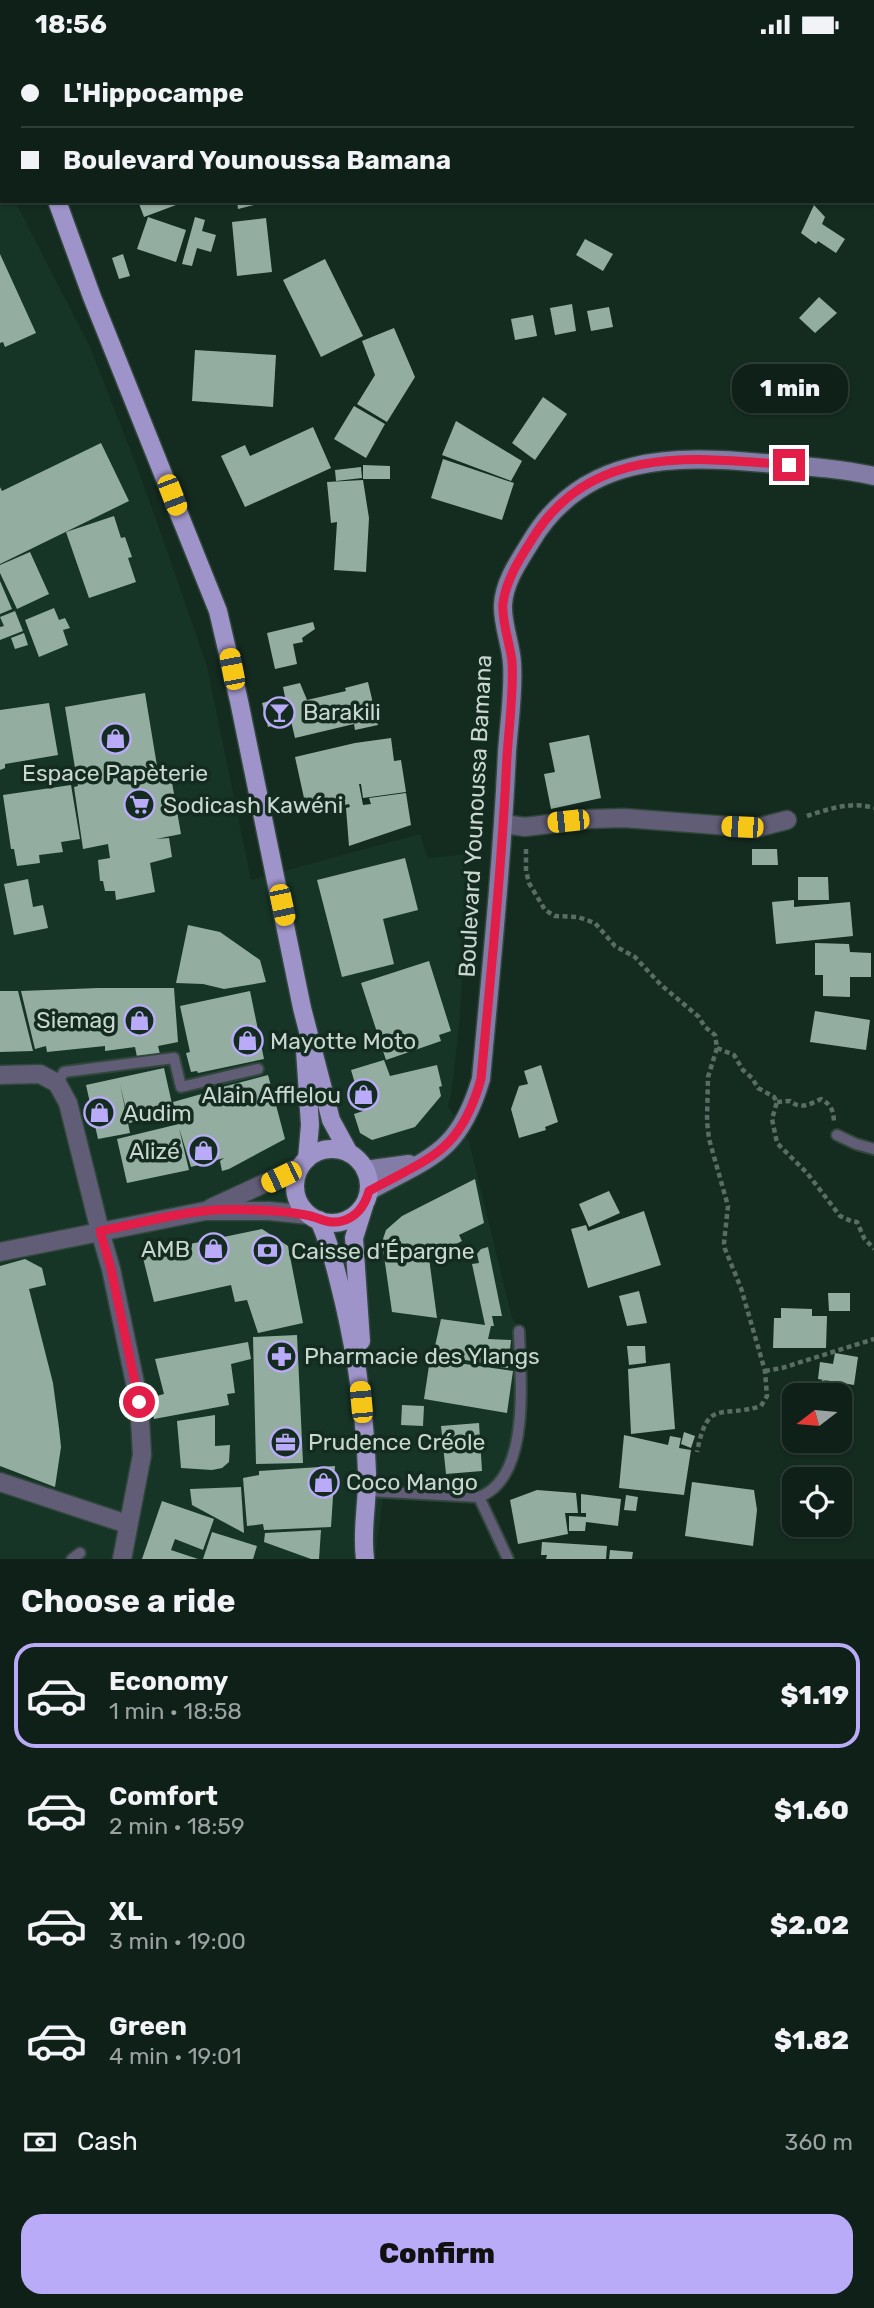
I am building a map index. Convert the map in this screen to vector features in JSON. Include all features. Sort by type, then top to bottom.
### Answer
[{"type":"main road","points":[[58,203],[92,297],[218,611],[228,646],[303,1008],[331,1120],[349,1153]]},
{"type":"main road","name":"Boulevard Younoussa Bamana","points":[[367,1195],[442,1150],[459,1132],[473,1108],[481,1079],[504,824],[512,663],[503,605],[512,572],[539,528],[557,505],[577,489],[624,468],[682,459],[710,458],[828,468],[874,476]]},
{"type":"main road","points":[[303,1008],[310,1125],[303,1163],[295,1187],[298,1201],[314,1218],[330,1243],[359,1376],[366,1452],[367,1491],[362,1537],[365,1559]]},
{"type":"main road","points":[[303,1163],[315,1153],[338,1149],[349,1153],[365,1170],[367,1195],[354,1238],[361,1342],[359,1376]]},
{"type":"main road","points":[[365,1170],[427,1161]]},
{"type":"main road","points":[[314,1218],[333,1223],[347,1219],[362,1208],[367,1195]]},
{"type":"main road","points":[[351,1559],[362,1537]]},
{"type":"street","points":[[504,824],[525,827],[589,819],[624,818],[756,828],[787,820]]},
{"type":"street","points":[[0,1075],[40,1074],[57,1083],[68,1103],[111,1269],[139,1402],[142,1455],[122,1559]]},
{"type":"street","points":[[205,1211],[303,1163]]},
{"type":"street","points":[[0,1252],[205,1211],[269,1212],[314,1218]]},
{"type":"street","points":[[0,1482],[127,1524]]},
{"type":"lane","points":[[57,1083],[64,1072],[174,1058],[181,1087],[258,1069]]},
{"type":"lane","points":[[837,1135],[874,1149]]},
{"type":"lane","points":[[367,1491],[479,1497],[490,1493],[516,1450],[520,1425],[519,1331]]},
{"type":"lane","points":[[479,1497],[508,1559]]},
{"type":"path","points":[[787,820],[842,807],[861,805],[874,808]]},
{"type":"path","points":[[525,827],[526,871],[537,900],[545,910],[555,916],[578,917],[595,923],[615,946],[635,957],[715,1035],[717,1048],[708,1077],[709,1139],[728,1206],[724,1243],[741,1287],[765,1371],[765,1401],[761,1406],[744,1412],[726,1410],[715,1413],[703,1426],[697,1452]]},
{"type":"path","points":[[717,1048],[734,1055],[758,1088],[774,1097],[777,1102],[772,1119],[777,1143],[807,1173],[840,1216],[857,1221],[864,1238],[874,1249]]},
{"type":"path","points":[[777,1102],[790,1101],[794,1105],[806,1107],[821,1099],[834,1110],[837,1135]]},
{"type":"path","points":[[765,1371],[874,1339]]},
{"type":"shaded area","points":[[0,203],[16,203],[89,345],[163,539],[207,666],[251,880],[420,834],[428,858],[470,854],[459,1027],[448,1106],[469,1141],[512,1318],[524,1334],[514,1459],[501,1493],[384,1489],[375,1559],[0,1559]]},
{"type":"building","points":[[139,203],[181,203],[144,217]]},
{"type":"building","points":[[237,203],[254,203],[254,205],[238,209]]},
{"type":"building","points":[[814,205],[825,217],[822,224],[845,239],[836,253],[818,241],[816,244],[801,233]]},
{"type":"building","points":[[148,217],[186,230],[176,262],[137,249]]},
{"type":"building","points":[[195,217],[205,220],[202,231],[216,235],[211,252],[197,248],[192,266],[182,264]]},
{"type":"building","points":[[266,218],[272,272],[237,276],[232,222]]},
{"type":"building","points":[[585,239],[613,254],[603,271],[576,255]]},
{"type":"building","points":[[0,254],[36,333],[5,347],[3,342],[0,343]]},
{"type":"building","points":[[123,254],[130,276],[119,279],[112,258]]},
{"type":"building","points":[[325,259],[363,336],[321,357],[283,280]]},
{"type":"building","points":[[819,297],[837,313],[815,333],[799,318]]},
{"type":"building","points":[[572,304],[576,331],[555,335],[550,308]]},
{"type":"building","points":[[609,307],[613,327],[591,331],[587,311]]},
{"type":"building","points":[[533,315],[537,336],[515,340],[511,319]]},
{"type":"building","points":[[394,328],[415,377],[387,422],[357,404],[375,375],[362,341]]},
{"type":"building","points":[[195,350],[276,355],[273,407],[192,401]]},
{"type":"building","points":[[543,397],[567,414],[535,460],[512,443]]},
{"type":"building","points":[[354,406],[385,424],[366,458],[334,439]]},
{"type":"building","points":[[456,421],[522,461],[511,481],[442,455]]},
{"type":"building","points":[[313,427],[331,468],[245,507],[221,456],[245,445],[250,456]]},
{"type":"building","points":[[101,443],[129,501],[0,564],[0,487],[2,491]]},
{"type":"building","points":[[443,459],[514,483],[502,520],[431,498]]},
{"type":"building","points":[[363,465],[390,466],[390,479],[363,479]]},
{"type":"building","points":[[361,467],[362,478],[336,481],[335,470]]},
{"type":"building","points":[[363,480],[369,518],[366,572],[334,570],[337,522],[331,523],[327,482]]},
{"type":"building","points":[[114,516],[121,538],[125,537],[132,557],[128,558],[136,582],[89,598],[66,532]]},
{"type":"building","points":[[30,552],[49,594],[17,609],[0,573],[0,565]]},
{"type":"building","points":[[0,581],[12,609],[0,614]]},
{"type":"building","points":[[54,608],[59,620],[65,618],[70,628],[63,630],[68,645],[39,657],[25,620]]},
{"type":"building","points":[[15,611],[23,631],[0,640],[0,627],[4,626],[0,617]]},
{"type":"building","points":[[313,622],[315,629],[302,638],[303,642],[293,644],[297,664],[275,669],[267,633]]},
{"type":"building","points":[[24,633],[28,645],[15,649],[11,638]]},
{"type":"building","points":[[368,682],[378,725],[355,730],[354,724],[295,738],[291,721],[268,727],[262,703],[285,697],[283,687],[300,683],[307,700],[346,691],[345,688]]},
{"type":"building","points":[[145,693],[158,772],[129,778],[170,771],[181,834],[156,839],[169,838],[172,857],[150,863],[155,892],[116,900],[115,891],[105,891],[103,881],[100,881],[98,860],[110,858],[108,844],[83,849],[74,787],[78,786],[65,707]]},
{"type":"building","points":[[49,703],[58,755],[5,764],[5,768],[0,770],[0,710]]},
{"type":"building","points":[[589,735],[601,798],[551,809],[544,774],[555,772],[549,743]]},
{"type":"building","points":[[391,738],[394,761],[401,760],[406,792],[363,798],[359,784],[363,805],[371,804],[369,798],[406,793],[411,825],[349,846],[346,808],[350,807],[349,804],[310,813],[295,757]]},
{"type":"building","points":[[71,785],[80,839],[61,842],[63,852],[39,855],[40,863],[17,866],[14,849],[11,849],[3,795]]},
{"type":"building","points":[[752,849],[777,849],[778,865],[752,865]]},
{"type":"building","points":[[405,858],[418,910],[383,919],[394,964],[342,977],[317,880]]},
{"type":"building","points":[[798,877],[828,877],[829,900],[798,900]]},
{"type":"building","points":[[28,879],[33,907],[43,905],[48,928],[14,935],[4,884]]},
{"type":"building","points":[[794,900],[794,907],[850,902],[853,936],[776,944],[772,902]]},
{"type":"building","points":[[188,925],[220,932],[260,960],[266,982],[224,989],[203,984],[176,983]]},
{"type":"building","points":[[815,943],[849,944],[850,952],[871,953],[871,977],[850,977],[850,997],[823,996],[823,975],[815,975]]},
{"type":"building","points":[[429,961],[451,1031],[439,1035],[441,1041],[386,1060],[361,983]]},
{"type":"building","points":[[174,988],[178,1042],[158,1046],[160,1054],[137,1057],[135,1047],[105,1051],[105,1046],[47,1052],[46,1046],[35,1049],[21,991]]},
{"type":"building","points":[[0,991],[18,991],[33,1051],[0,1052]]},
{"type":"building","points":[[250,991],[264,1059],[198,1073],[191,1072],[186,1053],[190,1052],[180,1006]]},
{"type":"building","points":[[815,1011],[870,1020],[866,1050],[810,1042]]},
{"type":"building","points":[[384,1060],[390,1076],[437,1065],[442,1086],[439,1087],[441,1096],[415,1127],[372,1140],[360,1133],[354,1114],[363,1111],[351,1070]]},
{"type":"building","points":[[541,1065],[558,1122],[545,1127],[546,1130],[519,1138],[511,1109],[519,1086],[528,1084],[524,1071]]},
{"type":"building","points":[[164,1068],[174,1113],[129,1123],[120,1084],[130,1133],[98,1139],[86,1085]]},
{"type":"building","points":[[268,1075],[285,1139],[222,1171],[220,1161],[224,1158],[191,1167],[179,1128],[189,1170],[127,1183],[117,1139],[179,1124],[173,1102],[205,1093],[206,1096],[216,1093],[215,1089]]},
{"type":"building","points":[[475,1179],[484,1223],[459,1235],[462,1241],[429,1258],[437,1318],[392,1312],[382,1242],[386,1230],[402,1216]]},
{"type":"building","points":[[609,1191],[620,1213],[589,1227],[579,1204]]},
{"type":"building","points":[[644,1211],[661,1265],[588,1288],[571,1229],[586,1225],[588,1231]]},
{"type":"building","points":[[262,1229],[288,1246],[303,1323],[258,1333],[247,1300],[235,1302],[231,1285],[154,1302],[142,1254]]},
{"type":"building","points":[[488,1247],[502,1316],[492,1316],[494,1326],[491,1326],[488,1339],[511,1340],[508,1368],[433,1355],[441,1319],[485,1325],[472,1264],[479,1263],[477,1254]]},
{"type":"building","points":[[25,1259],[42,1268],[46,1285],[29,1289],[53,1383],[59,1428],[61,1447],[55,1487],[0,1466],[0,1266]]},
{"type":"building","points":[[639,1291],[647,1323],[627,1326],[619,1296]]},
{"type":"building","points":[[828,1293],[850,1293],[850,1311],[829,1311]]},
{"type":"building","points":[[781,1308],[812,1309],[812,1316],[827,1316],[826,1348],[773,1348],[774,1318],[781,1318]]},
{"type":"building","points":[[297,1335],[303,1463],[256,1464],[253,1337]]},
{"type":"building","points":[[248,1342],[251,1359],[231,1364],[235,1393],[227,1394],[229,1405],[154,1419],[149,1398],[164,1394],[155,1359]]},
{"type":"building","points":[[627,1346],[645,1346],[646,1363],[629,1365]]},
{"type":"building","points":[[835,1353],[858,1357],[854,1385],[818,1379],[820,1362],[833,1364]]},
{"type":"building","points":[[430,1359],[513,1371],[507,1413],[424,1399]]},
{"type":"building","points":[[670,1363],[675,1429],[631,1434],[628,1369]]},
{"type":"building","points":[[402,1405],[424,1406],[423,1426],[401,1425]]},
{"type":"building","points":[[215,1415],[215,1446],[230,1445],[229,1462],[222,1468],[212,1470],[181,1468],[177,1421]]},
{"type":"building","points":[[479,1423],[482,1471],[446,1474],[441,1426]]},
{"type":"building","points":[[684,1432],[695,1436],[691,1448],[681,1444]]},
{"type":"building","points":[[624,1435],[668,1445],[670,1436],[681,1438],[679,1448],[691,1450],[684,1495],[619,1488]]},
{"type":"building","points":[[335,1466],[331,1527],[264,1530],[263,1524],[247,1526],[243,1478],[259,1475],[259,1471]]},
{"type":"building","points":[[692,1482],[754,1490],[757,1510],[753,1546],[685,1536]]},
{"type":"building","points":[[241,1487],[244,1533],[192,1505],[190,1489]]},
{"type":"building","points":[[537,1490],[576,1493],[578,1513],[565,1513],[568,1534],[518,1544],[510,1500]]},
{"type":"building","points":[[581,1494],[621,1499],[618,1526],[586,1522],[585,1531],[569,1531],[569,1516],[586,1517],[586,1513],[581,1513]]},
{"type":"building","points":[[626,1495],[638,1497],[636,1511],[624,1510]]},
{"type":"building","points":[[162,1501],[214,1519],[203,1550],[175,1539],[171,1550],[198,1559],[142,1559]]},
{"type":"building","points":[[321,1530],[319,1559],[311,1559],[264,1542],[265,1533]]},
{"type":"building","points":[[212,1532],[257,1546],[253,1559],[203,1559]]},
{"type":"building","points":[[542,1542],[607,1546],[606,1559],[546,1559],[547,1555],[541,1555]]},
{"type":"building","points":[[610,1550],[633,1552],[632,1559],[609,1559]]},
{"type":"place","name":"Barakili","points":[[280,712]]},
{"type":"place","name":"Espace Papèterie","points":[[115,739]]},
{"type":"place","name":"Sodicash Kawéni","points":[[140,805]]},
{"type":"place","name":"Siemag","points":[[139,1020]]},
{"type":"place","name":"Mayotte Moto","points":[[247,1041]]},
{"type":"place","name":"Alain Afflelou","points":[[364,1095]]},
{"type":"place","name":"Audim","points":[[100,1113]]},
{"type":"place","name":"Alizé","points":[[203,1151]]},
{"type":"place","name":"AMB","points":[[213,1249]]},
{"type":"place","name":"Caisse d'Épargne","points":[[268,1251]]},
{"type":"place","name":"Pharmacie des Ylangs","points":[[281,1356]]},
{"type":"place","name":"Prudence Créole","points":[[285,1442]]},
{"type":"place","name":"Coco Mango","points":[[323,1482]]},
{"type":"route","points":[[139,1402],[111,1269],[100,1231],[205,1211],[309,1215],[326,1222],[340,1222],[355,1215],[362,1208],[369,1191],[427,1161],[442,1150],[459,1132],[473,1108],[481,1079],[504,824],[512,663],[503,605],[512,572],[539,528],[557,505],[577,489],[624,468],[645,463],[710,458],[789,465]]}]
